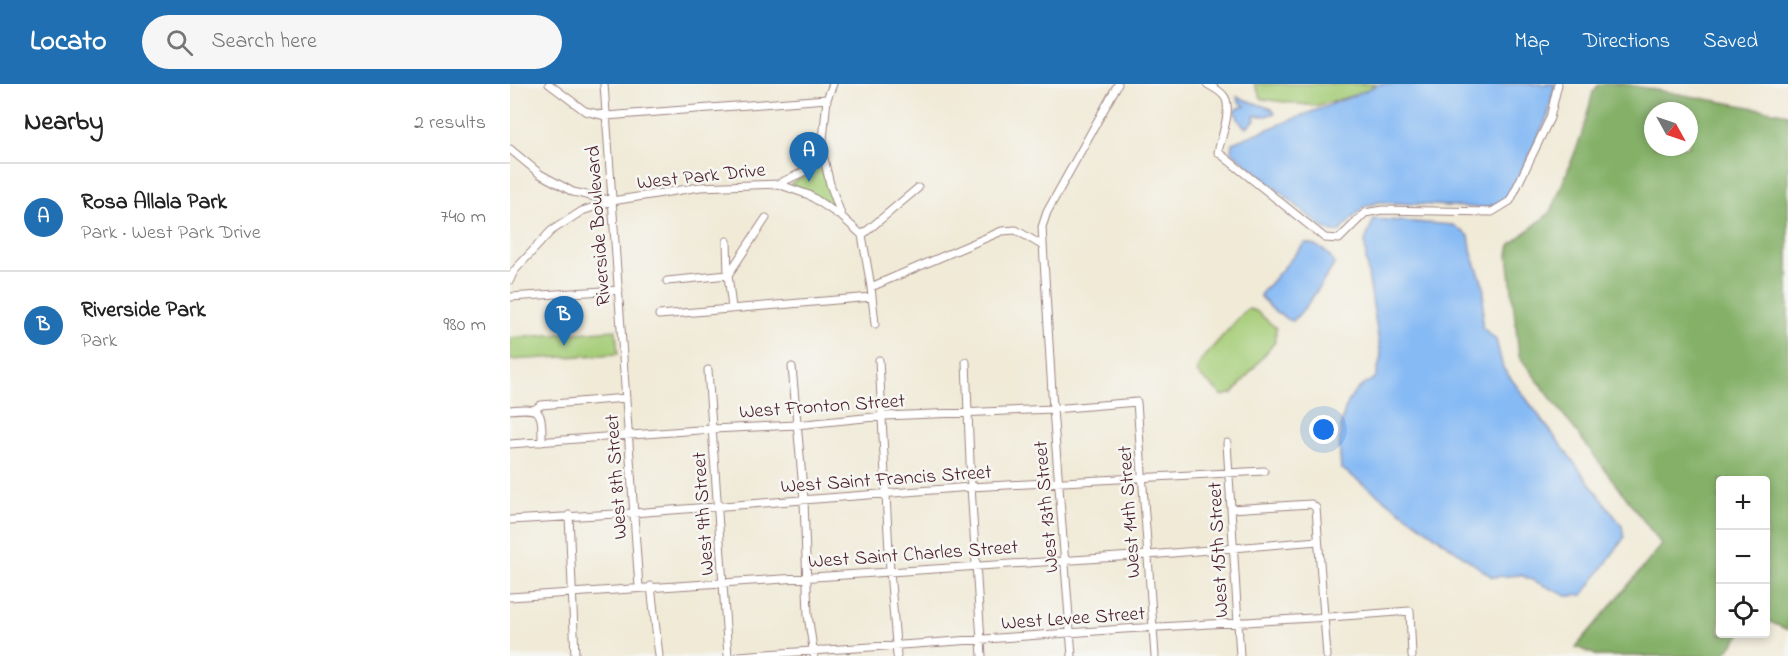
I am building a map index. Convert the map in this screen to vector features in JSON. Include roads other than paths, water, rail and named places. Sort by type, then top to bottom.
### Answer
[{"type":"street","points":[[549,84],[585,111],[606,116],[827,99]]},
{"type":"street","name":"Riverside Boulevard","points":[[604,84],[624,365]]},
{"type":"street","points":[[833,84],[827,99],[822,150],[830,184],[842,217]]},
{"type":"street","name":"West 13th Street","points":[[1072,656],[1053,408],[1043,220],[1118,84]]},
{"type":"street","points":[[1207,84],[1224,95],[1228,101],[1218,152],[1324,238],[1339,239],[1365,213],[1382,210],[1492,212],[1510,201],[1550,118],[1558,84]]},
{"type":"street","points":[[510,149],[540,174],[573,192],[612,201]]},
{"type":"street","name":"West Park Drive","points":[[612,201],[700,187],[778,184],[805,171],[822,150]]},
{"type":"street","points":[[778,184],[809,195],[842,217],[862,234],[875,324]]},
{"type":"street","points":[[862,234],[918,188]]},
{"type":"street","points":[[510,280],[514,271],[551,231],[582,211],[612,201]]},
{"type":"street","points":[[728,275],[766,218]]},
{"type":"street","points":[[871,287],[1002,231],[1016,230],[1043,246]]},
{"type":"street","points":[[727,241],[732,308]]},
{"type":"street","points":[[667,281],[728,275]]},
{"type":"street","points":[[510,297],[618,290]]},
{"type":"street","points":[[659,315],[872,297]]},
{"type":"street","points":[[879,360],[888,493],[890,571],[897,656]]},
{"type":"street","points":[[966,362],[971,487],[982,656]]},
{"type":"street","name":"West 8th Street","points":[[624,365],[639,587]]},
{"type":"street","points":[[792,367],[804,500],[808,615],[814,654]]},
{"type":"street","name":"West 9th Street","points":[[708,370],[728,656]]},
{"type":"street","points":[[510,410],[626,398]]},
{"type":"street","name":"West Fronton Street","points":[[510,444],[884,417],[1137,402]]},
{"type":"street","name":"West 14th Street","points":[[1137,402],[1155,656]]},
{"type":"street","points":[[535,409],[540,417],[542,442]]},
{"type":"street","name":"West 15th Street","points":[[1227,443],[1240,656]]},
{"type":"street","name":"West Saint Francis Street","points":[[510,520],[718,507],[971,487],[1264,471]]},
{"type":"street","points":[[1231,509],[1311,504],[1316,508],[1327,656]]},
{"type":"street","points":[[569,515],[575,656]]},
{"type":"street","name":"West Saint Charles Street","points":[[510,597],[1148,555],[1318,541]]},
{"type":"street","points":[[651,586],[659,656]]},
{"type":"street","name":"West Levee Street","points":[[738,656],[814,654],[1071,633],[1410,611],[1412,656]]},
{"type":"water","points":[[1379,84],[1555,84],[1548,116],[1510,195],[1499,203],[1485,208],[1379,202],[1364,207],[1339,232],[1332,232],[1321,226],[1231,151],[1232,143]]},
{"type":"water","points":[[1237,97],[1272,109],[1275,113],[1254,116],[1255,120],[1246,128],[1235,112],[1236,109],[1245,106],[1239,102]]},
{"type":"water","points":[[1374,219],[1453,225],[1469,236],[1472,254],[1484,287],[1482,327],[1496,340],[1503,368],[1622,526],[1624,538],[1583,595],[1567,596],[1521,575],[1492,577],[1341,468],[1342,420],[1348,402],[1355,391],[1376,377],[1381,356],[1366,261],[1365,241]]},
{"type":"water","points":[[1305,243],[1323,250],[1334,265],[1308,304],[1293,321],[1274,311],[1260,295]]},
{"type":"place","name":"Rosa Allala Park","points":[[809,182]]},
{"type":"place","name":"Riverside Park","points":[[564,346]]}]
